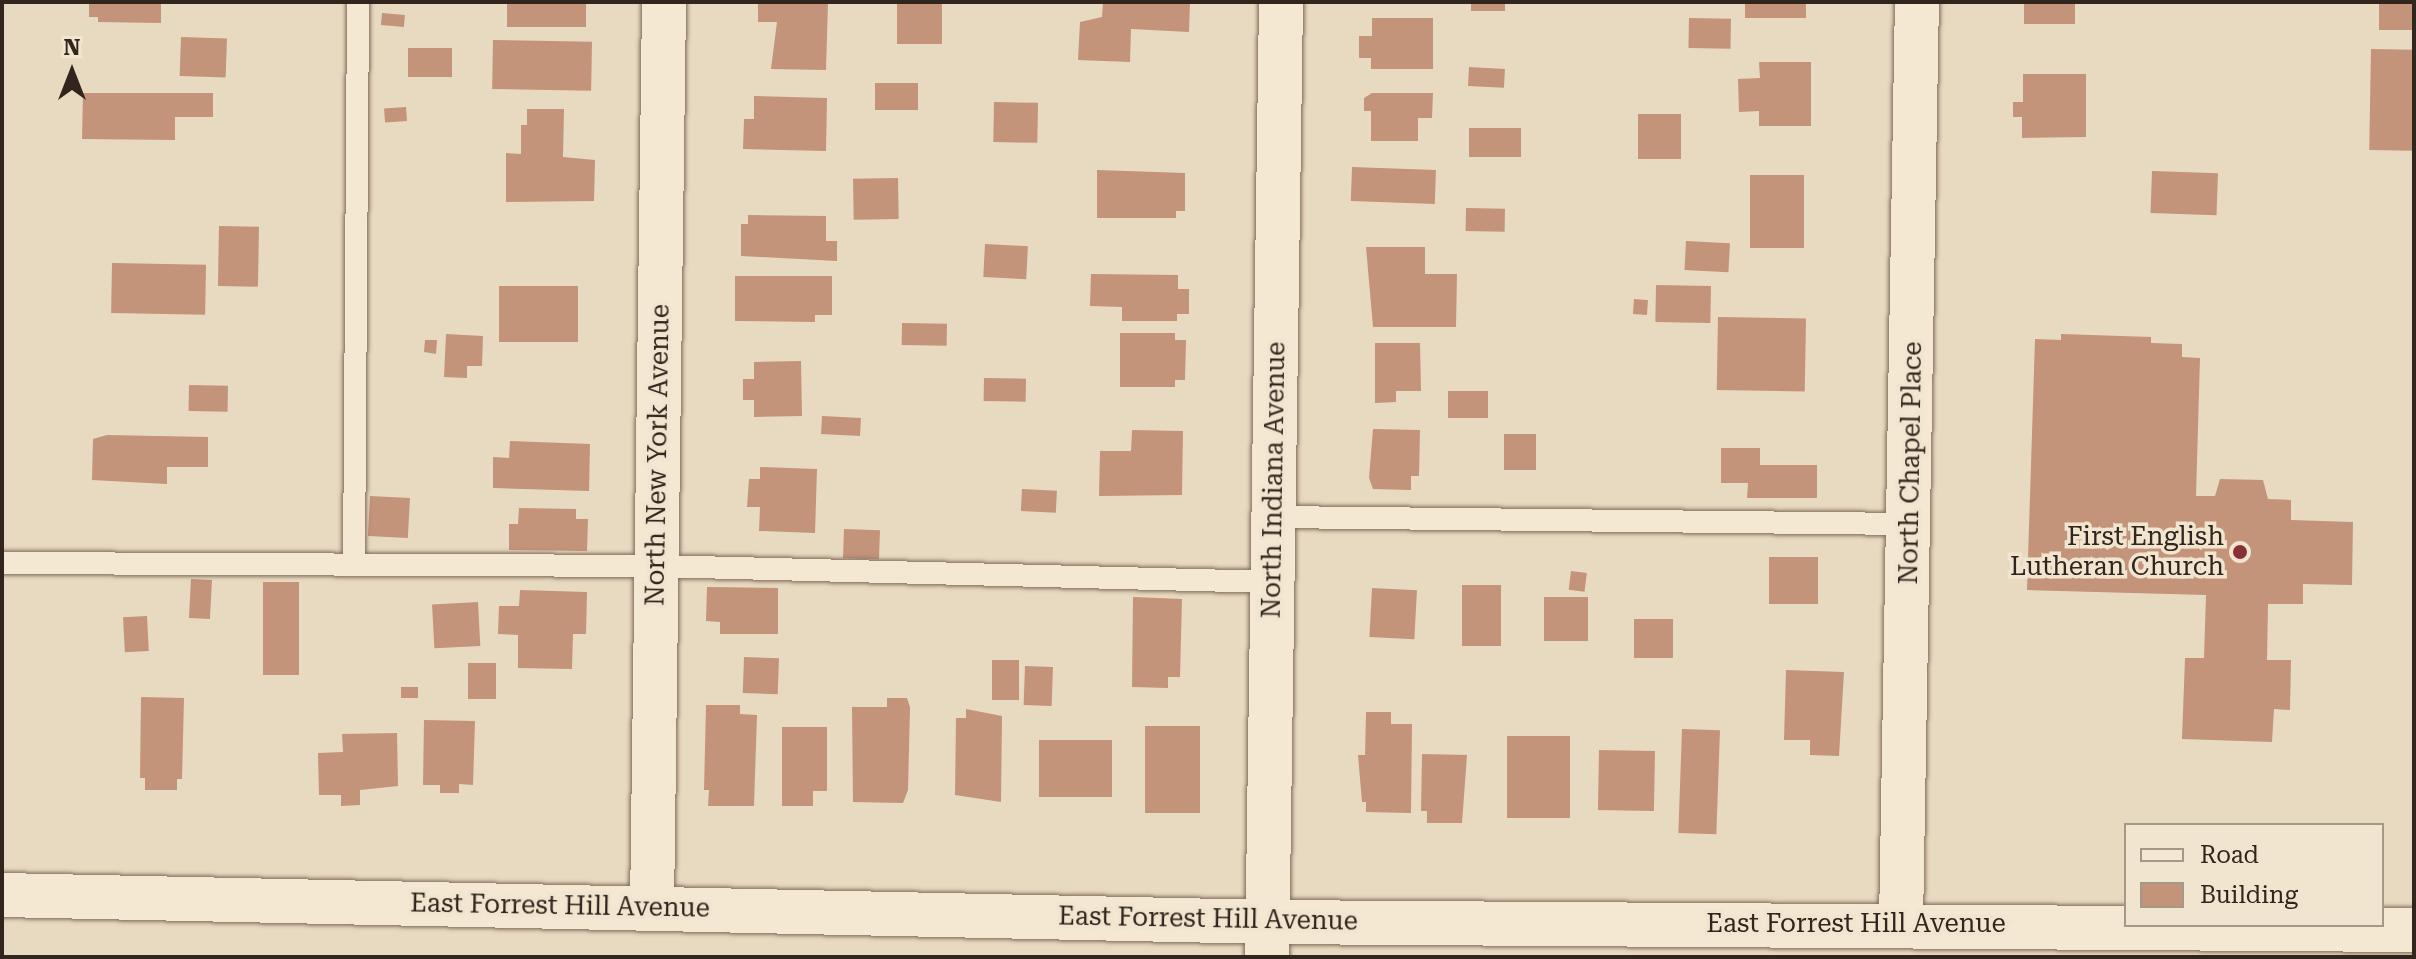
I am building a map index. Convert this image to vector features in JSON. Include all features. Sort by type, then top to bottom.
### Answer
[{"type":"street","name":"North New York Avenue","points":[[652,908],[664,2]]},
{"type":"street","name":"North Indiana Avenue","points":[[1267,939],[1281,2]]},
{"type":"street","name":"North Chapel Place","points":[[1901,924],[1917,2]]},
{"type":"street","name":"East Forrest Hill Avenue","points":[[2,895],[652,908],[1267,939],[1901,924],[2124,927]]},
{"type":"street","name":"East Forrest Hill Avenue","points":[[2158,927],[2414,930]]},
{"type":"lane","points":[[354,565],[358,2]]},
{"type":"lane","points":[[1273,517],[1910,524]]},
{"type":"lane","points":[[2,563],[657,566],[1272,582]]},
{"type":"building","points":[[89,2],[161,2],[161,23],[98,22],[98,17],[89,17]]},
{"type":"building","points":[[507,2],[586,2],[586,27],[507,27]]},
{"type":"building","points":[[758,2],[828,2],[826,70],[771,69],[777,22],[758,22]]},
{"type":"building","points":[[897,2],[942,2],[942,44],[897,44]]},
{"type":"building","points":[[1103,2],[1190,2],[1189,32],[1131,29],[1130,62],[1078,60],[1080,22],[1102,17]]},
{"type":"building","points":[[1471,2],[1505,2],[1505,11],[1471,11]]},
{"type":"building","points":[[1745,2],[1806,2],[1806,18],[1745,18]]},
{"type":"building","points":[[2024,2],[2075,2],[2075,24],[2024,24]]},
{"type":"building","points":[[2379,2],[2414,2],[2414,30],[2379,30]]},
{"type":"building","points":[[382,13],[405,15],[404,27],[381,25]]},
{"type":"building","points":[[1372,18],[1433,18],[1433,69],[1371,69],[1371,58],[1359,58],[1359,36],[1372,36]]},
{"type":"building","points":[[1689,18],[1731,19],[1730,49],[1688,48]]},
{"type":"building","points":[[181,37],[227,39],[226,78],[180,76]]},
{"type":"building","points":[[493,40],[592,42],[591,91],[492,89]]},
{"type":"building","points":[[408,48],[452,48],[452,77],[408,77]]},
{"type":"building","points":[[2371,49],[2414,50],[2412,151],[2369,150]]},
{"type":"building","points":[[1759,62],[1811,62],[1811,126],[1759,126],[1759,111],[1739,112],[1738,79],[1760,78]]},
{"type":"building","points":[[1469,67],[1505,69],[1504,88],[1468,86]]},
{"type":"building","points":[[2023,74],[2086,74],[2086,137],[2022,138],[2022,117],[2013,117],[2013,102],[2023,102]]},
{"type":"building","points":[[875,83],[918,83],[918,110],[875,110]]},
{"type":"building","points":[[83,93],[213,93],[213,117],[175,117],[175,140],[82,139]]},
{"type":"building","points":[[1372,93],[1433,93],[1432,118],[1418,118],[1418,141],[1371,141],[1371,111],[1364,111],[1364,98]]},
{"type":"building","points":[[754,96],[827,98],[826,151],[743,149],[744,119],[754,119]]},
{"type":"building","points":[[994,102],[1038,103],[1037,143],[993,142]]},
{"type":"building","points":[[406,107],[407,121],[385,123],[384,109]]},
{"type":"building","points":[[527,109],[564,109],[563,157],[595,160],[594,201],[506,202],[506,153],[521,154],[521,125],[527,125]]},
{"type":"building","points":[[1638,114],[1681,114],[1681,159],[1638,159]]},
{"type":"building","points":[[1469,128],[1521,128],[1521,157],[1469,157]]},
{"type":"building","points":[[1352,167],[1436,170],[1435,204],[1351,201]]},
{"type":"building","points":[[1097,170],[1185,173],[1185,211],[1176,211],[1176,218],[1097,218]]},
{"type":"building","points":[[2152,171],[2218,173],[2216,215],[2151,213]]},
{"type":"building","points":[[1750,175],[1804,175],[1804,248],[1750,248]]},
{"type":"building","points":[[898,178],[899,219],[854,220],[853,179]]},
{"type":"building","points":[[1466,208],[1505,209],[1505,232],[1466,231]]},
{"type":"building","points":[[748,215],[826,216],[826,241],[837,241],[837,261],[741,256],[741,224],[748,224]]},
{"type":"building","points":[[219,226],[259,227],[258,287],[218,286]]},
{"type":"building","points":[[1686,241],[1730,243],[1728,272],[1684,270]]},
{"type":"building","points":[[985,244],[1028,246],[1026,279],[983,277]]},
{"type":"building","points":[[1366,247],[1425,247],[1425,274],[1457,274],[1456,327],[1373,327]]},
{"type":"building","points":[[112,263],[206,265],[205,315],[111,313]]},
{"type":"building","points":[[1091,274],[1178,275],[1178,289],[1189,289],[1189,314],[1177,314],[1177,321],[1122,321],[1122,307],[1090,306]]},
{"type":"building","points":[[735,276],[832,276],[832,315],[815,315],[815,322],[735,321]]},
{"type":"building","points":[[1656,285],[1711,286],[1710,323],[1655,322]]},
{"type":"building","points":[[499,286],[578,286],[578,342],[499,342]]},
{"type":"building","points":[[1634,299],[1648,300],[1647,315],[1633,314]]},
{"type":"building","points":[[1718,317],[1806,319],[1805,392],[1717,390]]},
{"type":"building","points":[[902,323],[947,324],[947,346],[902,345]]},
{"type":"building","points":[[1120,333],[1175,333],[1175,340],[1186,340],[1185,380],[1175,380],[1175,387],[1120,387]]},
{"type":"building","points":[[446,334],[483,336],[482,366],[467,366],[467,378],[444,377]]},
{"type":"building","points":[[2061,334],[2151,337],[2151,343],[2182,344],[2182,357],[2200,358],[2196,496],[2215,496],[2220,479],[2263,480],[2268,499],[2291,500],[2291,520],[2353,522],[2352,585],[2303,584],[2303,604],[2268,604],[2267,660],[2291,660],[2290,710],[2274,709],[2272,742],[2182,739],[2185,658],[2204,658],[2206,595],[2027,590],[2035,339],[2061,340]]},
{"type":"building","points":[[425,340],[437,340],[436,354],[424,352]]},
{"type":"building","points":[[1375,343],[1420,343],[1421,391],[1396,391],[1396,402],[1375,403]]},
{"type":"building","points":[[801,361],[802,416],[754,417],[754,400],[743,400],[743,379],[754,379],[754,362]]},
{"type":"building","points":[[984,378],[1026,379],[1026,402],[984,401]]},
{"type":"building","points":[[189,385],[228,386],[228,412],[189,411]]},
{"type":"building","points":[[1448,391],[1488,391],[1488,418],[1448,418]]},
{"type":"building","points":[[822,416],[861,418],[860,436],[821,434]]},
{"type":"building","points":[[1373,429],[1420,430],[1419,476],[1411,476],[1411,490],[1373,489],[1369,478]]},
{"type":"building","points":[[1132,430],[1183,431],[1182,495],[1099,496],[1100,451],[1131,451]]},
{"type":"building","points":[[1504,434],[1536,434],[1536,470],[1504,470]]},
{"type":"building","points":[[107,435],[208,437],[208,467],[167,467],[167,484],[92,480],[93,439]]},
{"type":"building","points":[[510,441],[590,444],[589,491],[493,488],[493,457],[509,458]]},
{"type":"building","points":[[1721,448],[1760,448],[1760,465],[1817,465],[1817,498],[1747,498],[1748,483],[1721,483]]},
{"type":"building","points":[[760,467],[817,469],[815,533],[759,531],[760,507],[747,507],[749,479],[760,479]]},
{"type":"building","points":[[1022,489],[1057,491],[1056,513],[1021,511]]},
{"type":"building","points":[[370,496],[410,498],[408,538],[368,536]]},
{"type":"building","points":[[519,508],[576,509],[576,519],[588,519],[587,551],[509,550],[509,524],[518,524]]},
{"type":"building","points":[[844,529],[880,530],[879,559],[843,558]]},
{"type":"building","points":[[1769,557],[1818,557],[1818,604],[1769,604]]},
{"type":"building","points":[[1571,571],[1587,573],[1585,592],[1569,590]]},
{"type":"building","points":[[191,579],[212,580],[210,619],[189,618]]},
{"type":"building","points":[[263,582],[299,582],[299,675],[263,675]]},
{"type":"building","points":[[1462,585],[1501,585],[1501,646],[1462,646]]},
{"type":"building","points":[[707,587],[778,588],[778,634],[720,634],[720,622],[706,621]]},
{"type":"building","points":[[1372,588],[1417,590],[1414,639],[1369,637]]},
{"type":"building","points":[[520,590],[587,592],[586,634],[573,634],[572,669],[518,668],[518,635],[498,634],[499,606],[519,606]]},
{"type":"building","points":[[1133,597],[1182,599],[1180,677],[1168,677],[1168,688],[1132,687]]},
{"type":"building","points":[[1544,597],[1588,597],[1588,641],[1544,641]]},
{"type":"building","points":[[478,602],[480,646],[434,648],[432,604]]},
{"type":"building","points":[[147,616],[149,651],[125,652],[123,617]]},
{"type":"building","points":[[1634,619],[1673,619],[1673,658],[1634,658]]},
{"type":"building","points":[[744,657],[779,658],[778,694],[743,693]]},
{"type":"building","points":[[992,660],[1019,660],[1019,700],[992,700]]},
{"type":"building","points":[[468,663],[496,663],[496,699],[468,699]]},
{"type":"building","points":[[1025,666],[1053,667],[1052,706],[1024,705]]},
{"type":"building","points":[[1786,670],[1844,672],[1839,756],[1810,755],[1810,740],[1784,740]]},
{"type":"building","points":[[401,687],[418,687],[418,698],[401,698]]},
{"type":"building","points":[[141,697],[184,698],[182,779],[177,779],[177,790],[145,790],[145,778],[140,778]]},
{"type":"building","points":[[887,698],[907,698],[910,707],[908,790],[903,803],[853,802],[852,707],[887,707]]},
{"type":"building","points":[[706,705],[740,705],[740,714],[757,715],[754,806],[708,806],[709,790],[704,790]]},
{"type":"building","points":[[966,709],[1002,716],[1001,802],[955,795],[956,718],[966,718]]},
{"type":"building","points":[[1366,712],[1391,712],[1391,724],[1412,724],[1411,813],[1366,812],[1366,802],[1362,802],[1358,755],[1365,755]]},
{"type":"building","points":[[424,720],[475,721],[473,785],[459,784],[459,793],[440,793],[440,785],[423,785]]},
{"type":"building","points":[[1145,726],[1200,726],[1200,813],[1145,813]]},
{"type":"building","points":[[782,727],[827,727],[827,791],[813,791],[813,806],[782,806]]},
{"type":"building","points":[[1682,729],[1720,730],[1716,834],[1678,833]]},
{"type":"building","points":[[397,733],[398,786],[360,790],[360,805],[341,806],[341,795],[319,795],[318,753],[343,752],[342,734]]},
{"type":"building","points":[[1507,736],[1570,736],[1570,818],[1507,818]]},
{"type":"building","points":[[1039,740],[1112,740],[1112,797],[1039,797]]},
{"type":"building","points":[[1599,750],[1655,751],[1654,811],[1598,810]]},
{"type":"building","points":[[1422,754],[1467,755],[1462,823],[1427,823],[1427,811],[1421,811]]},
{"type":"place","name":"First English Lutheran Church","points":[[2240,552]]}]
